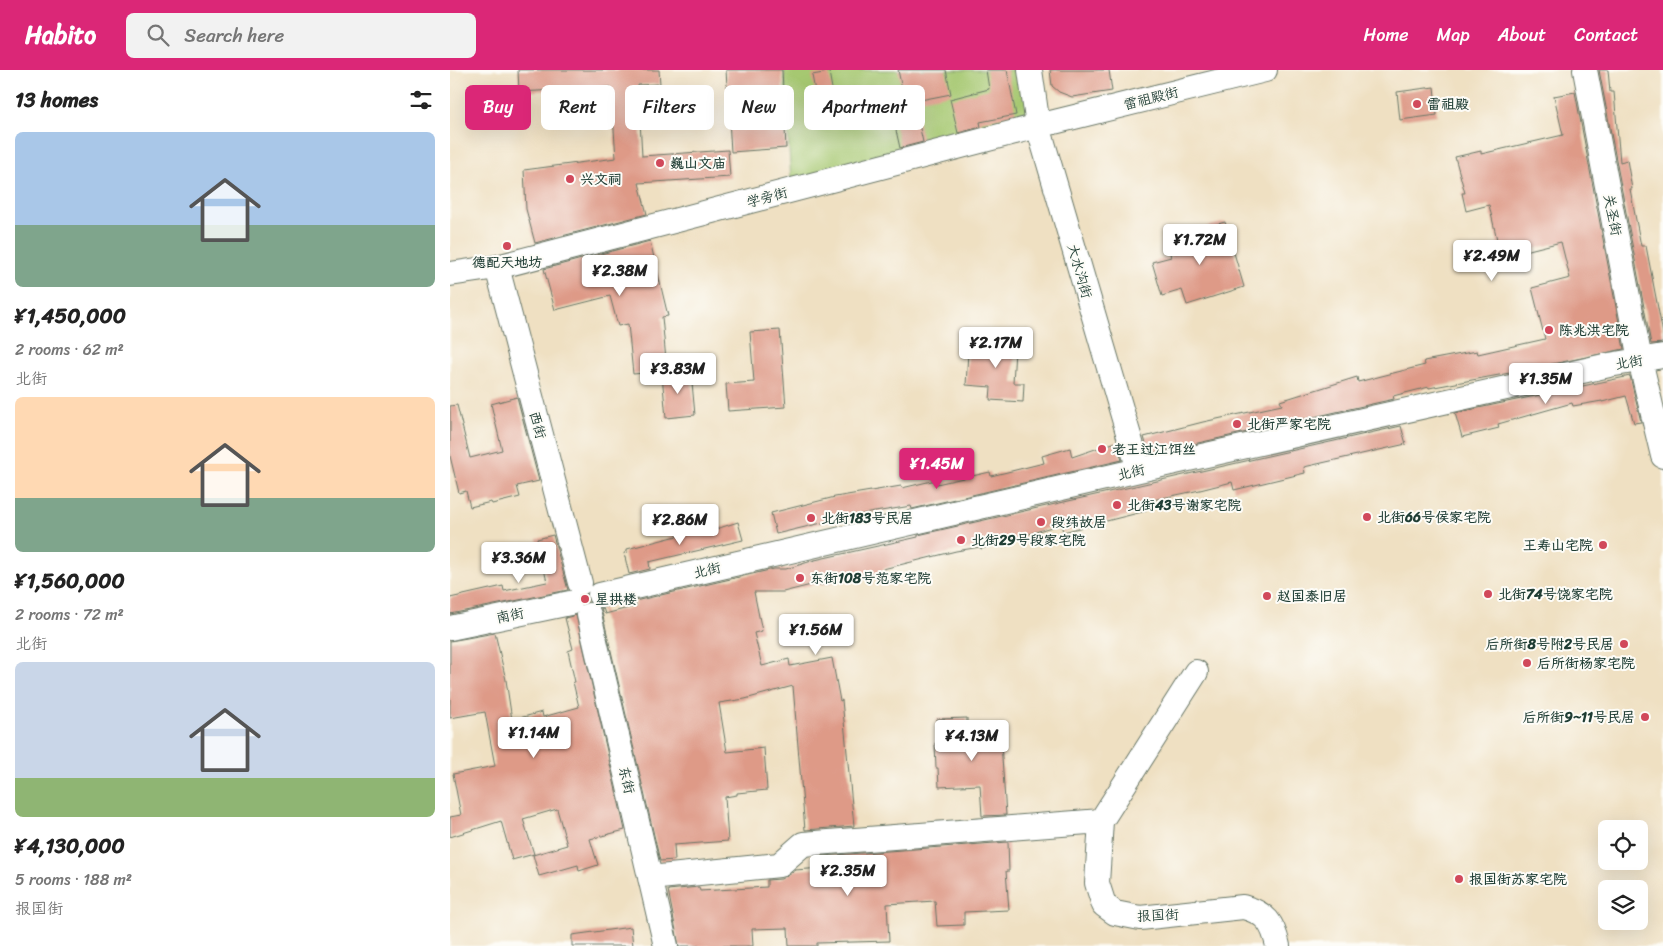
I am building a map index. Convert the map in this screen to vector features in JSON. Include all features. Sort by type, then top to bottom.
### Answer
[{"type":"street","name":"大水沟街","points":[[1030,70],[1038,126],[1139,470]]},
{"type":"street","name":"雷祖殿街","points":[[1038,126],[1265,70]]},
{"type":"street","name":"关圣街","points":[[1585,70],[1652,358],[1663,456]]},
{"type":"street","name":"学旁街","points":[[450,274],[497,267],[1038,126]]},
{"type":"street","name":"西街","points":[[497,267],[585,599]]},
{"type":"street","name":"北街","points":[[585,599],[1139,470],[1609,365],[1652,358]]},
{"type":"street","name":"南街","points":[[450,628],[585,599]]},
{"type":"street","name":"东街","points":[[585,599],[666,946]]},
{"type":"street","points":[[650,878],[779,865],[802,844],[1101,821],[1196,672]]},
{"type":"street","name":"报国街","points":[[1101,821],[1097,883],[1104,905],[1115,913],[1140,918],[1243,908],[1256,910],[1266,918],[1276,934],[1278,946]]},
{"type":"green space","points":[[784,70],[1024,70],[1032,122],[791,181],[788,130],[794,130],[794,85],[785,85]]},
{"type":"building","points":[[518,70],[659,70],[660,84],[625,85],[625,130],[641,130],[642,156],[728,150],[730,177],[639,183],[647,214],[535,243],[526,209],[524,170],[616,158],[614,130],[615,85],[541,85],[541,91],[531,91],[531,85],[519,85]]},
{"type":"building","points":[[726,70],[782,70],[783,85],[727,85]]},
{"type":"building","points":[[898,70],[946,70],[951,94],[925,99],[925,85],[901,85]]},
{"type":"building","points":[[986,70],[1007,70],[1016,115],[980,122],[981,127],[958,133],[950,99],[989,89]]},
{"type":"building","points":[[1050,70],[1109,70],[1112,91],[1072,97],[1059,92],[1052,86]]},
{"type":"building","points":[[1599,70],[1608,70],[1610,92],[1614,92],[1620,162],[1627,160],[1632,189],[1630,189],[1641,246],[1646,246],[1663,334],[1663,343],[1651,344]]},
{"type":"building","points":[[829,72],[831,85],[814,85],[812,75]]},
{"type":"building","name":"雷祖殿","points":[[1434,87],[1437,115],[1400,120],[1397,92]]},
{"type":"building","points":[[1575,92],[1624,349],[1515,372],[1429,387],[1393,396],[1394,399],[1149,454],[1144,437],[1282,405],[1280,401],[1357,377],[1358,382],[1425,365],[1424,361],[1477,351],[1478,354],[1545,339],[1532,288],[1570,278],[1561,242],[1501,257],[1489,205],[1466,211],[1462,193],[1465,193],[1455,157],[1481,151],[1481,154],[1563,135],[1554,96]]},
{"type":"building","points":[[730,130],[785,130],[786,148],[731,152]]},
{"type":"building","points":[[896,130],[920,130],[923,142],[900,148]]},
{"type":"building","points":[[1225,222],[1244,287],[1187,305],[1182,290],[1162,296],[1152,262],[1171,257],[1167,242],[1207,230],[1206,227]]},
{"type":"building","points":[[650,241],[668,316],[662,317],[667,371],[633,374],[628,324],[618,326],[610,296],[555,310],[544,269]]},
{"type":"building","points":[[780,330],[786,407],[728,411],[726,384],[754,382],[750,332]]},
{"type":"building","points":[[987,333],[1016,334],[1013,383],[1024,383],[1023,402],[990,400],[991,387],[966,385],[968,352],[986,353]]},
{"type":"building","points":[[691,372],[695,415],[666,418],[662,375]]},
{"type":"building","points":[[1630,376],[1641,422],[1634,423],[1626,396],[1573,406],[1572,403],[1498,424],[1499,428],[1462,437],[1455,413]]},
{"type":"building","points":[[517,397],[539,481],[517,486],[520,497],[470,507],[466,491],[459,493],[450,456],[450,406],[457,405],[470,458],[502,450],[491,404]]},
{"type":"building","points":[[1401,426],[1406,444],[1304,467],[1305,473],[1234,490],[1232,482],[1143,502],[1146,511],[1063,532],[1061,524],[981,549],[980,547],[956,551],[883,569],[883,572],[820,585],[819,583],[783,592],[754,592],[762,631],[754,633],[762,666],[789,659],[790,666],[832,658],[840,701],[842,700],[854,826],[805,830],[793,686],[745,699],[719,703],[727,752],[764,748],[767,790],[737,793],[737,795],[725,797],[728,841],[674,845],[675,860],[660,861],[601,608],[603,608],[605,614],[636,606],[635,601],[774,569],[786,569],[815,560],[918,537],[918,535]]},
{"type":"building","points":[[1116,442],[1122,460],[912,509],[911,506],[851,516],[776,534],[771,513],[835,497],[901,486],[902,488],[936,480],[937,484],[990,472],[991,476],[1044,463],[1042,456],[1070,448],[1072,457]]},
{"type":"building","points":[[738,522],[743,540],[649,562],[650,569],[629,574],[624,553],[627,552],[627,549],[712,527],[713,530]]},
{"type":"building","points":[[553,535],[568,590],[450,614],[450,598],[503,586],[504,591],[547,582],[537,539]]},
{"type":"building","points":[[576,615],[625,830],[590,839],[598,865],[579,871],[578,865],[539,876],[533,855],[567,845],[557,809],[523,819],[534,854],[512,860],[501,821],[450,837],[450,817],[461,815],[453,774],[495,766],[485,712],[450,718],[450,641],[495,633],[506,680],[512,720],[542,712],[543,717],[579,707],[568,651],[573,649],[565,618]]},
{"type":"building","points":[[967,718],[967,730],[1000,729],[1006,815],[982,816],[980,785],[939,787],[935,743],[938,743],[937,719]]},
{"type":"building","points":[[1008,842],[1009,871],[1006,871],[1009,910],[964,912],[964,925],[937,926],[935,901],[887,904],[889,941],[817,943],[817,946],[789,946],[788,928],[752,929],[753,946],[679,946],[668,890],[699,887],[700,891],[767,887],[767,880],[781,879],[795,870],[822,868],[822,856]]},
{"type":"building","points":[[631,927],[633,946],[572,946],[572,935]]},
{"type":"tunnel","points":[[580,583],[589,615]]},
{"type":"place","name":"雷祖殿","points":[[1417,104]]},
{"type":"place","name":"巍山文庙","points":[[660,163]]},
{"type":"place","name":"兴文祠","points":[[570,179]]},
{"type":"place","name":"德配天地坊","points":[[507,246]]},
{"type":"place","name":"陈兆洪宅院","points":[[1549,330]]},
{"type":"place","name":"北街严家宅院","points":[[1237,424]]},
{"type":"place","name":"老王过江饵丝","points":[[1102,449]]},
{"type":"place","name":"北街43号谢家宅院","points":[[1117,505]]},
{"type":"place","name":"北街66号侯家宅院","points":[[1367,517]]},
{"type":"place","name":"北街183号民居","points":[[811,518]]},
{"type":"place","name":"段纬故居","points":[[1041,522]]},
{"type":"place","name":"北街29号段家宅院","points":[[961,540]]},
{"type":"place","name":"王寿山宅院","points":[[1603,545]]},
{"type":"place","name":"东街108号范家宅院","points":[[800,578]]},
{"type":"place","name":"北街74号饶家宅院","points":[[1488,594]]},
{"type":"place","name":"赵国泰旧居","points":[[1267,596]]},
{"type":"place","name":"星拱楼","points":[[585,599]]},
{"type":"place","name":"后所街8号附2号民居","points":[[1624,644]]},
{"type":"place","name":"后所街杨家宅院","points":[[1527,663]]},
{"type":"place","name":"后所街9~11号民居","points":[[1645,717]]},
{"type":"place","name":"报国街苏家宅院","points":[[1459,879]]}]
